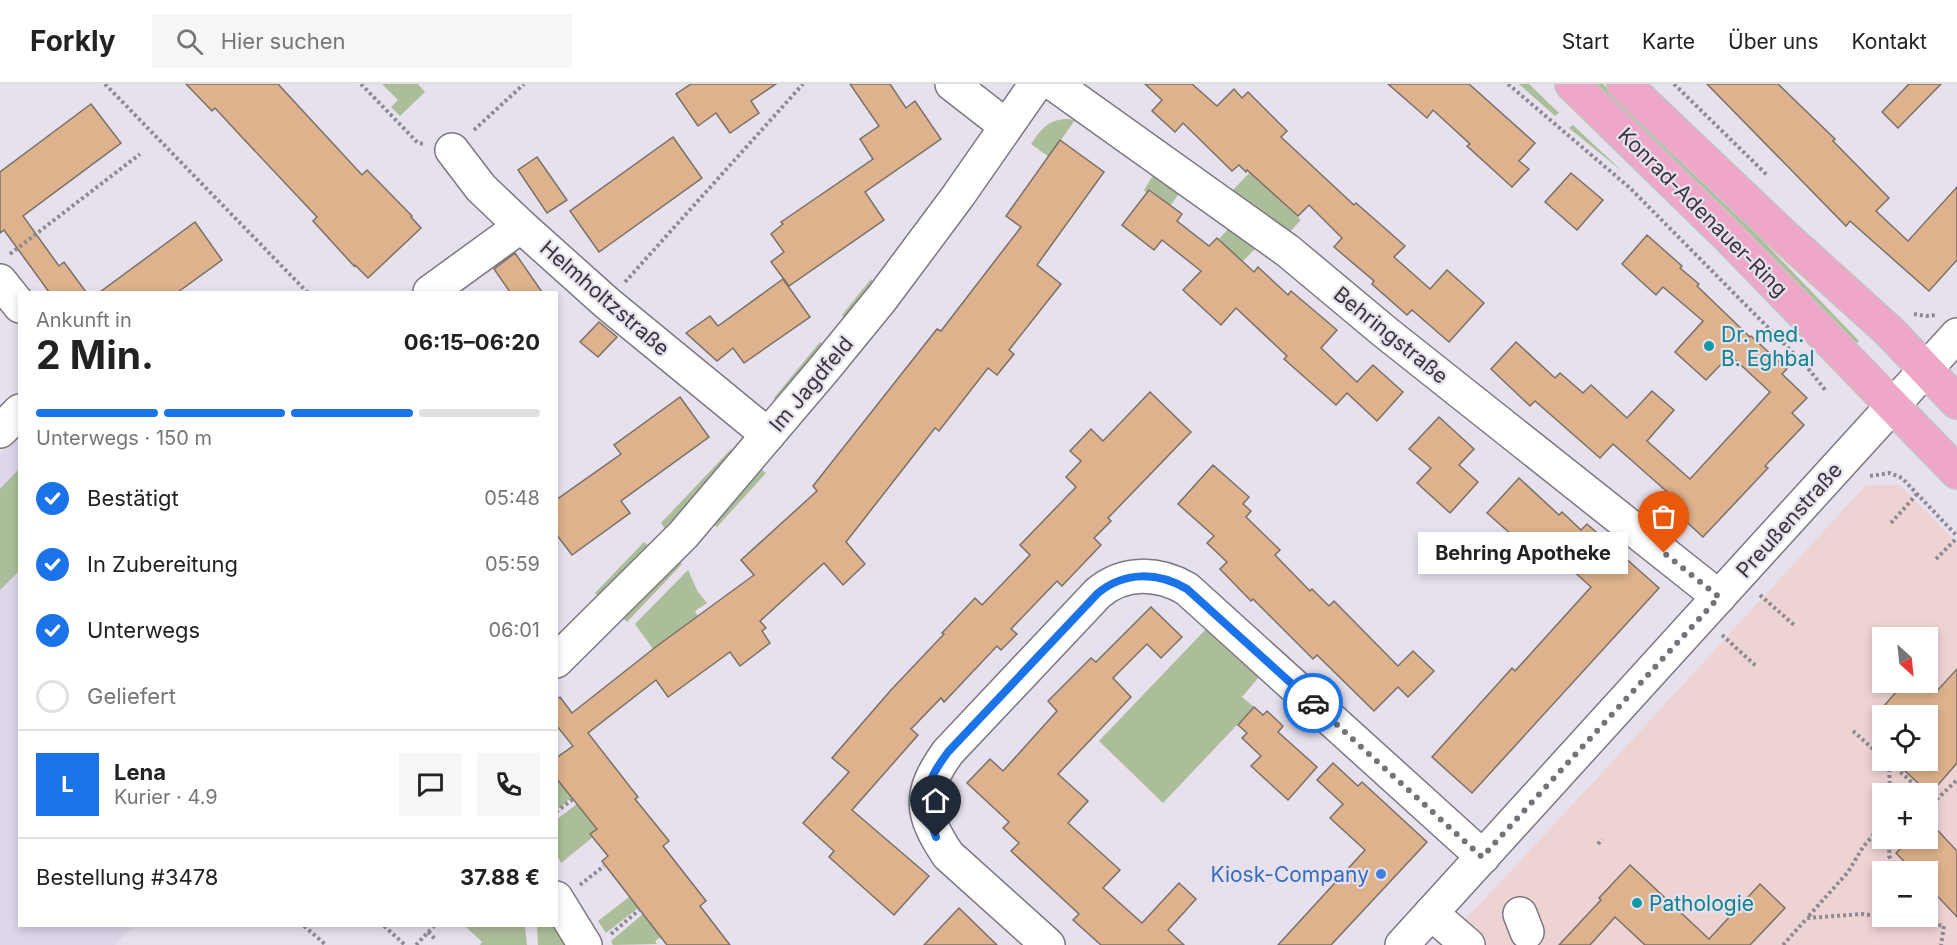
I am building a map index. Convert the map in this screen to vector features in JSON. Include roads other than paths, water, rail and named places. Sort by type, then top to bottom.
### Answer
[{"type":"main road","name":"Konrad-Adenauer-Ring","points":[[1572,84],[1728,236],[1957,472]]},
{"type":"main road","name":"Konrad-Adenauer-Ring","points":[[1624,84],[1785,237],[1889,331],[1957,402]]},
{"type":"street","points":[[952,84],[1006,126]]},
{"type":"street","name":"Im Jagdfeld","points":[[558,659],[683,535],[882,298],[958,196],[1036,84]]},
{"type":"street","name":"Behringstraße","points":[[1053,84],[1288,251],[1386,332],[1577,483],[1710,607]]},
{"type":"street","name":"Helmholtzstraße","points":[[452,150],[481,188],[521,226],[607,303],[768,435]]},
{"type":"street","points":[[431,291],[521,226]]},
{"type":"street","points":[[2,270],[18,302]]},
{"type":"street","name":"Preußenstraße","points":[[1415,935],[1482,857],[1925,369],[1949,324]]},
{"type":"street","points":[[0,430],[18,413]]},
{"type":"street","points":[[1048,945],[948,855],[936,837],[928,815],[927,787],[933,773],[948,752],[1098,593],[1108,585],[1136,576],[1174,581],[1187,589],[1482,857]]},
{"type":"street","points":[[565,894],[594,943]]},
{"type":"street","points":[[1415,935],[1467,945]]},
{"type":"place","name":"Dr. med. B. Eghbal","points":[[1709,346]]},
{"type":"place","name":"Behring Apotheke","points":[[1664,553]]},
{"type":"place","name":"Kiosk-Company","points":[[1381,874]]},
{"type":"place","name":"Pathologie","points":[[1637,903]]}]
